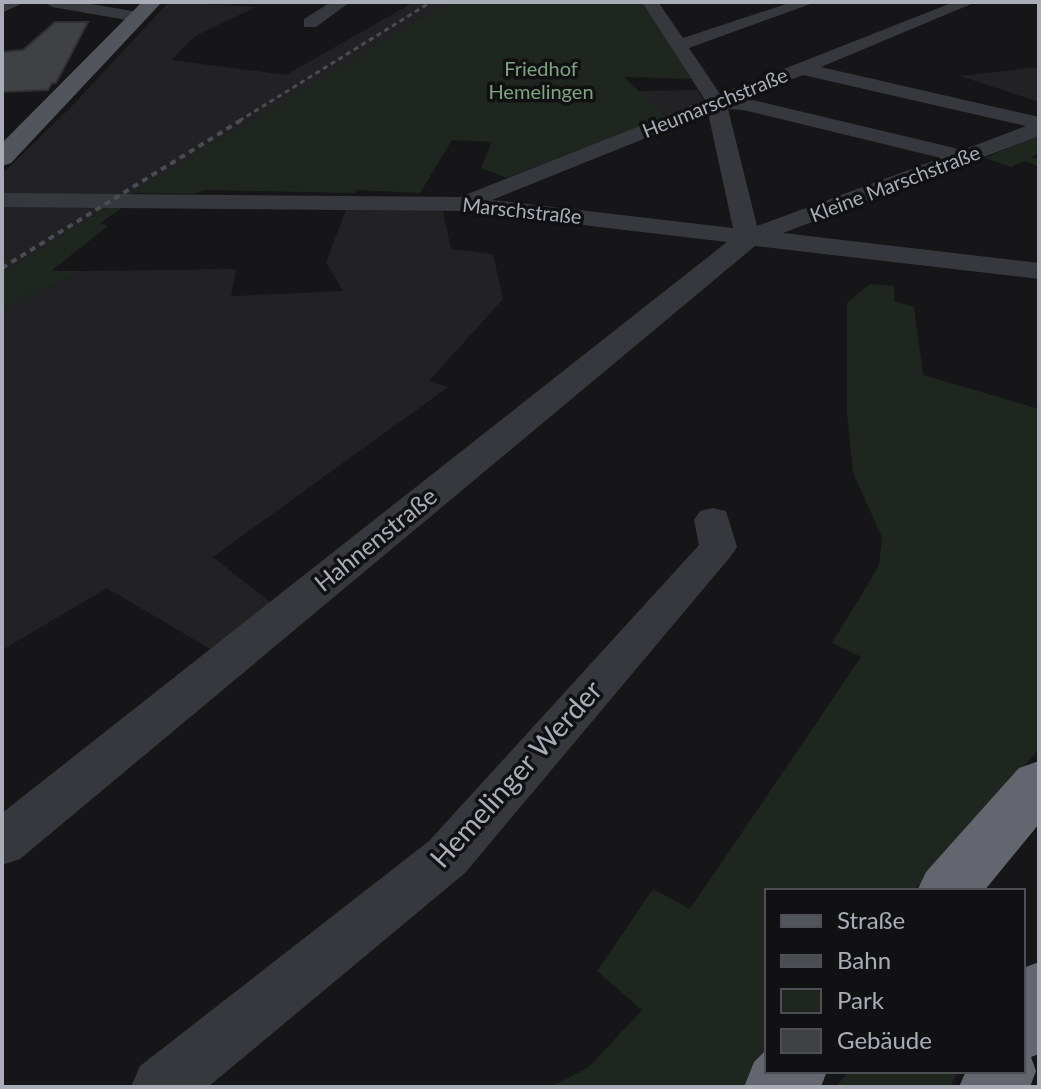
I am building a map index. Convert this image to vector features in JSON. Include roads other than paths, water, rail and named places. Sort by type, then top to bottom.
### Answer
[{"type":"highway","points":[[949,889],[1039,784]]},
{"type":"highway","points":[[1025,1023],[1039,994]]},
{"type":"main road","points":[[2,158],[146,9]]},
{"type":"street","points":[[2,8],[17,2]]},
{"type":"street","points":[[52,2],[146,9]]},
{"type":"street","points":[[310,23],[342,2]]},
{"type":"street","points":[[650,2],[716,102],[742,220],[750,237]]},
{"type":"street","points":[[678,46],[808,2]]},
{"type":"street","name":"Heumarschstraße","points":[[463,204],[968,2]]},
{"type":"street","points":[[915,8],[940,13]]},
{"type":"street","points":[[803,69],[1039,126]]},
{"type":"street","points":[[716,102],[743,104],[966,157]]},
{"type":"street","name":"Kleine Marschstraße","points":[[750,237],[966,157],[1039,126]]},
{"type":"street","name":"Marschstraße","points":[[2,200],[463,204],[1039,271]]},
{"type":"street","name":"Hahnenstraße","points":[[2,843],[750,237]]},
{"type":"street","name":"Hemelinger Werder","points":[[161,1087],[447,857],[718,547],[713,520]]},
{"type":"railway","points":[[239,121],[431,2]]},
{"type":"railway","points":[[2,268],[243,119]]},
{"type":"park label","name":"Friedhof Hemelingen","points":[[541,80]]}]
